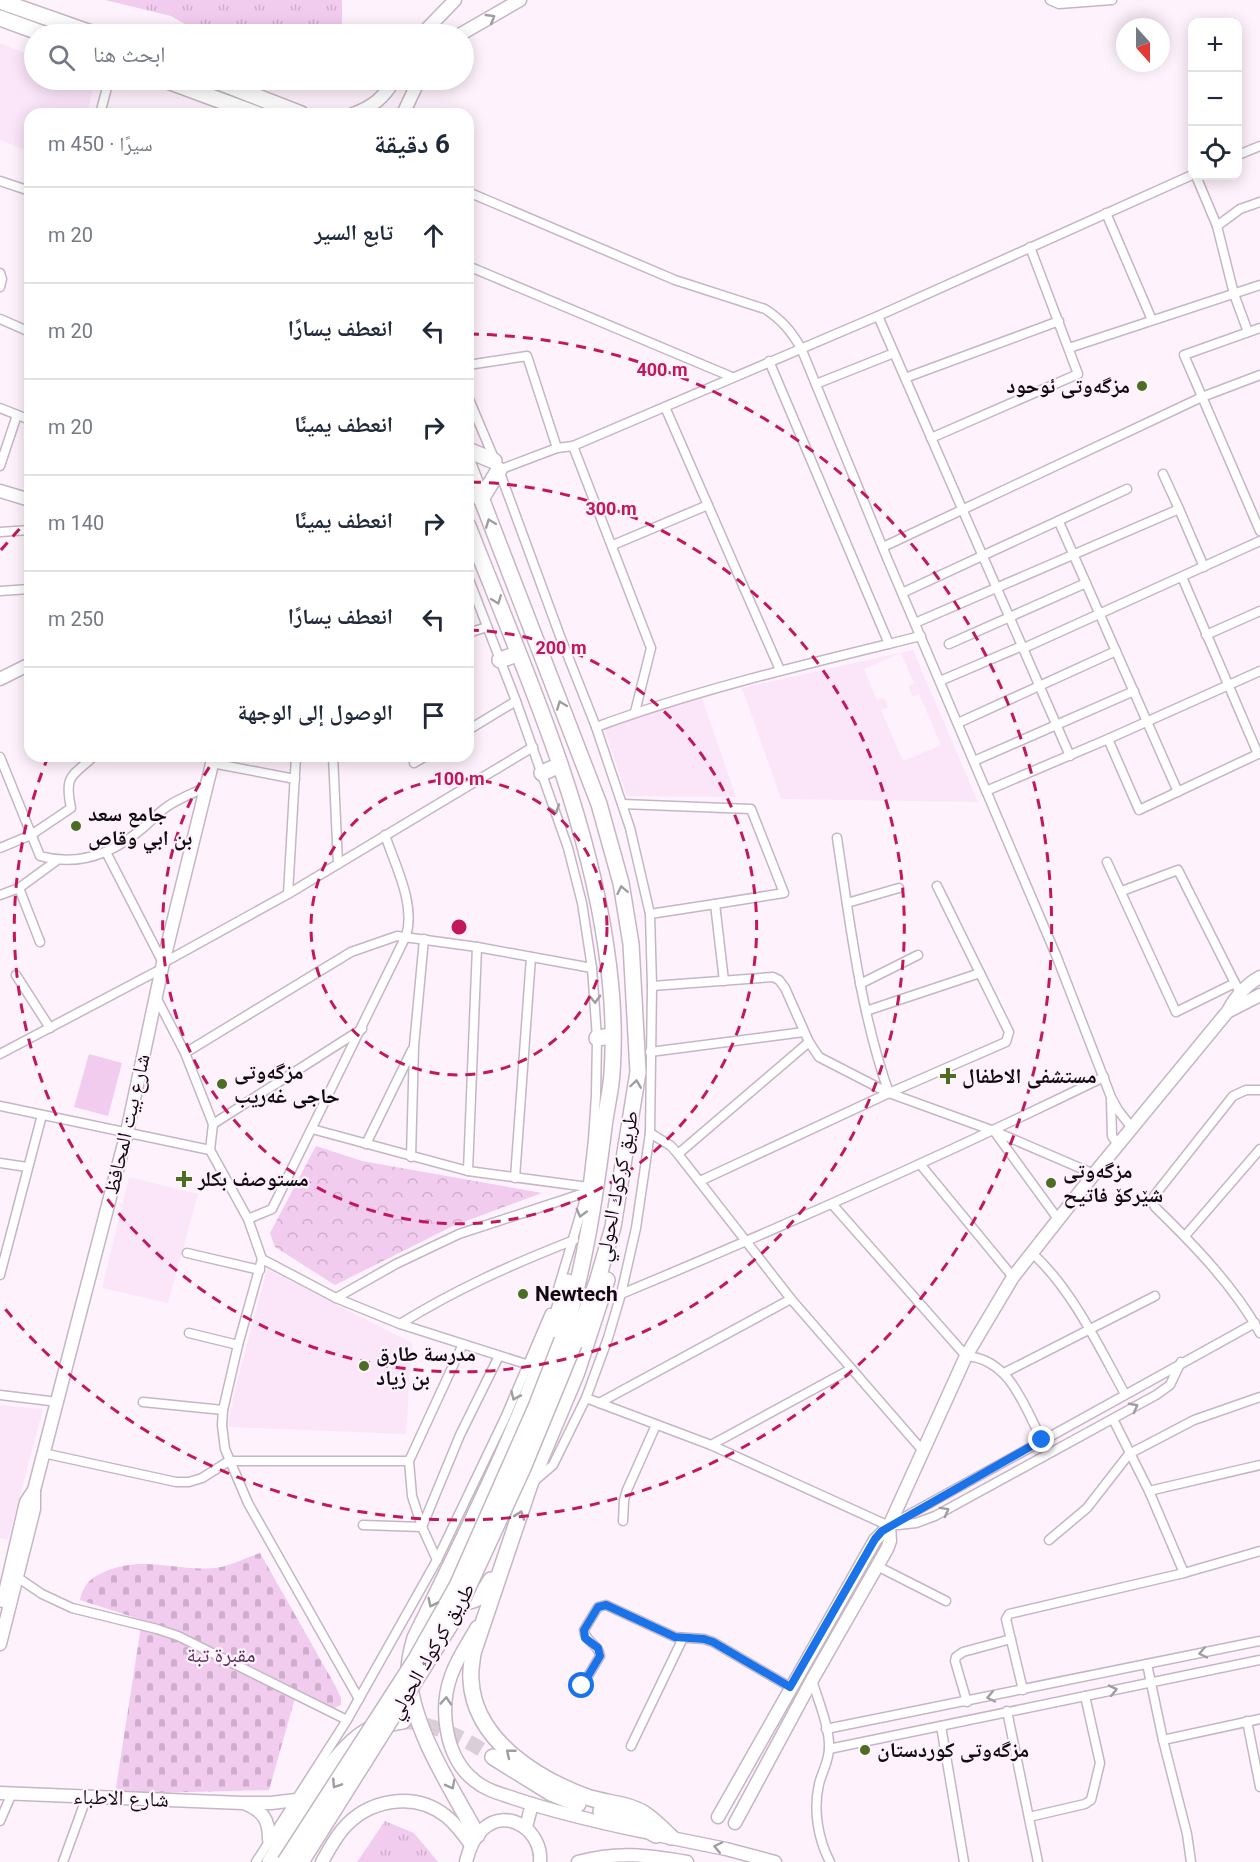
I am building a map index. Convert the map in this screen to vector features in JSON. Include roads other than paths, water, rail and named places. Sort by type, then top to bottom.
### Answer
[{"type":"highway","points":[[0,1],[58,24]]},
{"type":"highway","points":[[0,18],[24,27]]},
{"type":"highway","points":[[192,90],[241,108]]},
{"type":"highway","points":[[240,90],[286,108]]},
{"type":"highway","points":[[474,453],[497,465],[481,499]]},
{"type":"highway","name":"طريق كركوك الحولي","points":[[285,1862],[416,1659],[458,1586],[524,1436],[597,1282],[613,1227],[638,1072],[631,945],[621,884],[599,804],[474,480]]},
{"type":"highway","name":"طريق كركوك الحولي","points":[[301,1862],[452,1622],[523,1468],[568,1342],[592,1221],[612,1074],[604,1037],[607,948],[586,850],[560,765],[474,542]]},
{"type":"highway","points":[[500,660],[517,654]]},
{"type":"highway","points":[[542,773],[560,765]]},
{"type":"highway","points":[[607,948],[631,945]]},
{"type":"highway","points":[[510,1543],[482,1595],[467,1602],[459,1599],[452,1588],[452,1576],[463,1524],[539,1365],[579,1246],[592,1221]]},
{"type":"highway","points":[[613,1227],[615,1251],[601,1303],[577,1372],[530,1484],[473,1653],[471,1681],[476,1703],[497,1740],[507,1750],[552,1781],[590,1798],[633,1808],[643,1813],[663,1836]]},
{"type":"highway","points":[[457,1555],[415,1638],[411,1650],[409,1677],[412,1696],[424,1731],[474,1840]]},
{"type":"highway","points":[[270,1862],[339,1755],[369,1730],[403,1721]]},
{"type":"highway","points":[[493,1757],[551,1793],[632,1821],[663,1836]]},
{"type":"main road","points":[[432,24],[455,0]]},
{"type":"main road","points":[[474,27],[520,0]]},
{"type":"main road","points":[[368,108],[380,100],[387,90]]},
{"type":"main road","points":[[406,108],[414,90]]},
{"type":"main road","points":[[0,491],[24,498]]},
{"type":"main road","points":[[0,679],[24,667]]},
{"type":"main road","name":"شارع بيت المحافظ","points":[[0,1607],[27,1502],[34,1490],[58,1402],[127,1132],[156,996],[212,762]]},
{"type":"main road","points":[[718,1817],[875,1539],[889,1526],[966,1356],[1013,1277],[1228,1011],[1237,988],[1260,977]]},
{"type":"main road","points":[[1228,1011],[1260,995]]},
{"type":"main road","name":"شارع بيت المحافظ","points":[[0,1644],[35,1503],[34,1490]]},
{"type":"main road","points":[[735,1823],[890,1541],[889,1526]]},
{"type":"main road","points":[[488,1608],[450,1677],[445,1705],[448,1733],[455,1757],[468,1775],[476,1782],[496,1792],[532,1804],[775,1862]]},
{"type":"main road","points":[[755,1751],[769,1759]]},
{"type":"main road","name":"شارع الاطباء","points":[[6,1793],[242,1803],[296,1800]]},
{"type":"main road","points":[[322,1862],[342,1830],[356,1817],[372,1807],[391,1801],[411,1801],[430,1806],[474,1840]]},
{"type":"main road","points":[[242,1803],[263,1813],[268,1823],[269,1840]]},
{"type":"main road","points":[[526,1827],[532,1804]]},
{"type":"main road","points":[[466,1862],[474,1840],[486,1826],[497,1821],[514,1821],[526,1827],[536,1839],[540,1862]]},
{"type":"main road","points":[[578,1862],[602,1856],[628,1854],[687,1862]]},
{"type":"main road","points":[[617,1862],[628,1854]]},
{"type":"street","points":[[1050,0],[1059,4],[1112,0]]},
{"type":"street","points":[[102,108],[106,90]]},
{"type":"street","points":[[1242,153],[1260,146]]},
{"type":"street","points":[[497,465],[573,446],[878,316],[1030,246],[1188,178]]},
{"type":"street","points":[[1196,180],[1217,226],[1234,294],[1248,332]]},
{"type":"street","points":[[0,181],[24,189]]},
{"type":"street","points":[[474,195],[675,280],[765,309],[790,328],[801,348],[1056,955],[1111,1097],[1132,1128]]},
{"type":"street","points":[[1217,226],[1240,209],[1260,202]]},
{"type":"street","points":[[1106,213],[1152,320]]},
{"type":"street","points":[[931,438],[1078,374],[1030,246]]},
{"type":"street","points":[[474,269],[732,377]]},
{"type":"street","points":[[0,273],[2,279],[0,287]]},
{"type":"street","points":[[1069,348],[1260,285]]},
{"type":"street","points":[[878,316],[1070,756]]},
{"type":"street","points":[[0,319],[24,329]]},
{"type":"street","points":[[905,378],[1059,321]]},
{"type":"street","points":[[1260,328],[1184,355],[1260,531]]},
{"type":"street","points":[[816,384],[894,353]]},
{"type":"street","points":[[474,364],[527,356],[558,448]]},
{"type":"street","points":[[770,362],[889,644]]},
{"type":"street","points":[[883,547],[1202,397],[1260,375]]},
{"type":"street","points":[[664,407],[780,670]]},
{"type":"street","points":[[0,408],[24,418]]},
{"type":"street","points":[[474,411],[497,465],[596,726],[630,828],[650,914],[652,986],[650,1133],[641,1202],[621,1294],[586,1398],[553,1465],[530,1484]]},
{"type":"street","points":[[0,466],[17,415]]},
{"type":"street","points":[[573,446],[651,648],[635,712]]},
{"type":"street","points":[[1163,474],[1204,567]]},
{"type":"street","points":[[902,592],[1127,489]]},
{"type":"street","points":[[613,545],[708,505]]},
{"type":"street","points":[[915,623],[1179,509]]},
{"type":"street","points":[[1059,522],[1178,792]]},
{"type":"street","points":[[0,532],[24,530]]},
{"type":"street","points":[[940,681],[1100,614],[1260,541]]},
{"type":"street","points":[[1108,739],[1139,810],[1259,754],[1227,686],[1182,577]]},
{"type":"street","points":[[949,644],[1086,583]]},
{"type":"street","points":[[0,591],[24,589]]},
{"type":"street","points":[[256,1862],[347,1720],[437,1560],[463,1524],[548,1320],[574,1240],[587,1190],[604,1037],[578,882],[533,747],[474,594]]},
{"type":"street","points":[[1206,634],[1260,611]]},
{"type":"street","points":[[474,631],[486,627]]},
{"type":"street","points":[[596,726],[635,712],[780,670],[921,636]]},
{"type":"street","points":[[958,723],[1116,651]]},
{"type":"street","points":[[986,791],[1260,671]]},
{"type":"street","points":[[974,761],[1134,691]]},
{"type":"street","points":[[474,726],[516,700]]},
{"type":"street","points":[[0,1054],[163,966],[533,747]]},
{"type":"street","points":[[0,757],[40,856],[56,861],[84,859],[106,852],[123,843],[170,805],[206,787]]},
{"type":"street","points":[[0,848],[31,835],[71,808],[68,788],[70,779],[83,762]]},
{"type":"street","points":[[222,762],[295,779]]},
{"type":"street","points":[[288,894],[296,762]]},
{"type":"street","points":[[333,762],[338,864]]},
{"type":"street","points":[[622,804],[751,809],[784,893],[650,914]]},
{"type":"street","points":[[248,1220],[272,1209],[406,936],[409,909],[385,835]]},
{"type":"street","points":[[837,838],[860,984],[878,1062],[889,1093]]},
{"type":"street","points":[[106,852],[163,966]]},
{"type":"street","points":[[0,895],[20,888],[56,861]]},
{"type":"street","points":[[1107,862],[1176,1012],[1237,988],[1178,870],[1122,891]]},
{"type":"street","points":[[700,1181],[889,1093],[1006,1042],[1009,1032],[937,886]]},
{"type":"street","points":[[20,888],[40,942]]},
{"type":"street","points":[[847,903],[899,888]]},
{"type":"street","points":[[715,904],[724,981]]},
{"type":"street","points":[[185,1053],[351,952],[396,936],[477,947],[592,968]]},
{"type":"street","points":[[411,1157],[414,1046],[424,939]]},
{"type":"street","points":[[468,1171],[477,947]]},
{"type":"street","points":[[860,984],[918,955]]},
{"type":"street","points":[[515,1178],[531,957]]},
{"type":"street","points":[[866,1011],[980,973]]},
{"type":"street","points":[[16,975],[50,1028]]},
{"type":"street","points":[[652,986],[767,977],[779,980],[785,988],[809,1042],[819,1057],[889,1093],[994,1131],[1094,1174]]},
{"type":"street","points":[[156,996],[185,1053],[213,1124],[210,1150],[248,1220],[262,1258],[223,1410],[224,1438],[229,1461],[248,1503],[359,1699]]},
{"type":"street","points":[[213,1124],[362,1029]]},
{"type":"street","points":[[650,1052],[804,1032]]},
{"type":"street","points":[[678,1154],[809,1042]]},
{"type":"street","points":[[366,1144],[414,1046]]},
{"type":"street","points":[[621,1294],[832,1204],[994,1131],[1104,1077]]},
{"type":"street","points":[[1260,1090],[1246,1090],[1233,1096],[1152,1201],[1237,1298],[1260,1333]]},
{"type":"street","points":[[1111,1097],[1112,1136],[1118,1145]]},
{"type":"street","points":[[0,1106],[210,1150]]},
{"type":"street","points":[[0,1275],[42,1115]]},
{"type":"street","points":[[312,1129],[468,1171],[587,1190]]},
{"type":"street","points":[[994,1131],[1058,1219]]},
{"type":"street","points":[[650,1133],[671,1146],[678,1154],[791,1299],[923,1451]]},
{"type":"street","points":[[1185,1236],[1260,1149]]},
{"type":"street","points":[[0,1163],[27,1167]]},
{"type":"street","points":[[920,1164],[1013,1277]]},
{"type":"street","points":[[336,1298],[396,1264],[459,1234],[587,1190]]},
{"type":"street","points":[[832,1204],[966,1356],[978,1357],[990,1362],[1004,1373],[1042,1440]]},
{"type":"street","points":[[0,1224],[11,1227]]},
{"type":"street","points":[[400,1323],[470,1283],[574,1240]]},
{"type":"street","points":[[187,1253],[260,1270]]},
{"type":"street","points":[[1032,1253],[1049,1269],[1089,1330],[1125,1394]]},
{"type":"street","points":[[262,1258],[336,1298],[400,1323],[529,1365]]},
{"type":"street","points":[[1004,1373],[1155,1296]]},
{"type":"street","points":[[599,1403],[791,1299]]},
{"type":"street","points":[[889,1526],[1254,1323]]},
{"type":"street","points":[[189,1332],[238,1346]]},
{"type":"street","points":[[437,1560],[422,1527],[412,1496],[409,1461],[463,1344]]},
{"type":"street","points":[[422,1527],[460,1435],[499,1356]]},
{"type":"street","points":[[586,1398],[711,1446],[889,1526],[925,1521],[1165,1390],[1176,1376],[1181,1362]]},
{"type":"street","points":[[711,1446],[851,1369]]},
{"type":"street","points":[[0,1395],[58,1402]]},
{"type":"street","points":[[1049,1540],[1087,1508],[1129,1454],[1194,1420],[1260,1397]]},
{"type":"street","points":[[143,1402],[223,1410]]},
{"type":"street","points":[[1113,1419],[1149,1491],[1184,1573]]},
{"type":"street","points":[[623,1521],[627,1490],[656,1425]]},
{"type":"street","points":[[1066,1427],[1074,1440]]},
{"type":"street","points":[[43,1453],[176,1482],[189,1482],[202,1478],[229,1461],[409,1461]]},
{"type":"street","points":[[1149,1491],[1260,1465]]},
{"type":"street","points":[[363,1525],[422,1527]]},
{"type":"street","points":[[1023,1690],[1006,1619],[1012,1613],[1184,1573],[1260,1551]]},
{"type":"street","points":[[877,1566],[946,1601]]},
{"type":"street","points":[[17,1577],[42,1594],[72,1608],[178,1636],[347,1720]]},
{"type":"street","points":[[582,1686],[600,1656],[598,1648],[585,1638],[584,1630],[601,1605],[609,1605],[675,1637],[704,1639],[713,1642],[790,1687]]},
{"type":"street","points":[[631,1746],[683,1638]]},
{"type":"street","points":[[967,1702],[955,1661],[956,1657],[963,1652],[1011,1639]]},
{"type":"street","points":[[826,1729],[1260,1641]]},
{"type":"street","points":[[829,1749],[1260,1660]]},
{"type":"street","points":[[1147,1664],[1162,1740],[1187,1834],[1191,1862]]},
{"type":"street","points":[[812,1680],[826,1729],[829,1749],[817,1801],[819,1832],[830,1862]]},
{"type":"street","points":[[1029,1817],[1085,1804],[1091,1800],[1100,1763],[1085,1696]]},
{"type":"street","points":[[1008,1711],[1038,1862]]},
{"type":"street","points":[[1162,1740],[1260,1719]]},
{"type":"street","points":[[1247,1721],[1260,1787]]},
{"type":"street","points":[[941,1726],[964,1862]]},
{"type":"street","points":[[0,1821],[6,1793]]},
{"type":"street","points":[[63,1862],[87,1796]]},
{"type":"tunnel","points":[[403,1721],[450,1733],[493,1757]]},
{"type":"place","name":"مزگەوتی ئوحود","points":[[1142,386]]},
{"type":"place","name":"جامع سعد بن ابي وقاص","points":[[76,826]]},
{"type":"place","name":"مستشفى الاطفال","points":[[948,1076]]},
{"type":"place","name":"مزگەوتی حاجی غەریب","points":[[222,1084]]},
{"type":"place","name":"مستوصف بكلر","points":[[184,1179]]},
{"type":"place","name":"مزگەوتی شێرکۆ فاتیح","points":[[1051,1183]]},
{"type":"place","name":"Newtech","points":[[523,1294]]},
{"type":"place","name":"مدرسة طارق بن زياد","points":[[364,1366]]},
{"type":"place","name":"مزگەوتی کوردستان","points":[[865,1750]]},
{"type":"park label","name":"مقبرة تبة","points":[[221,1655]]}]
